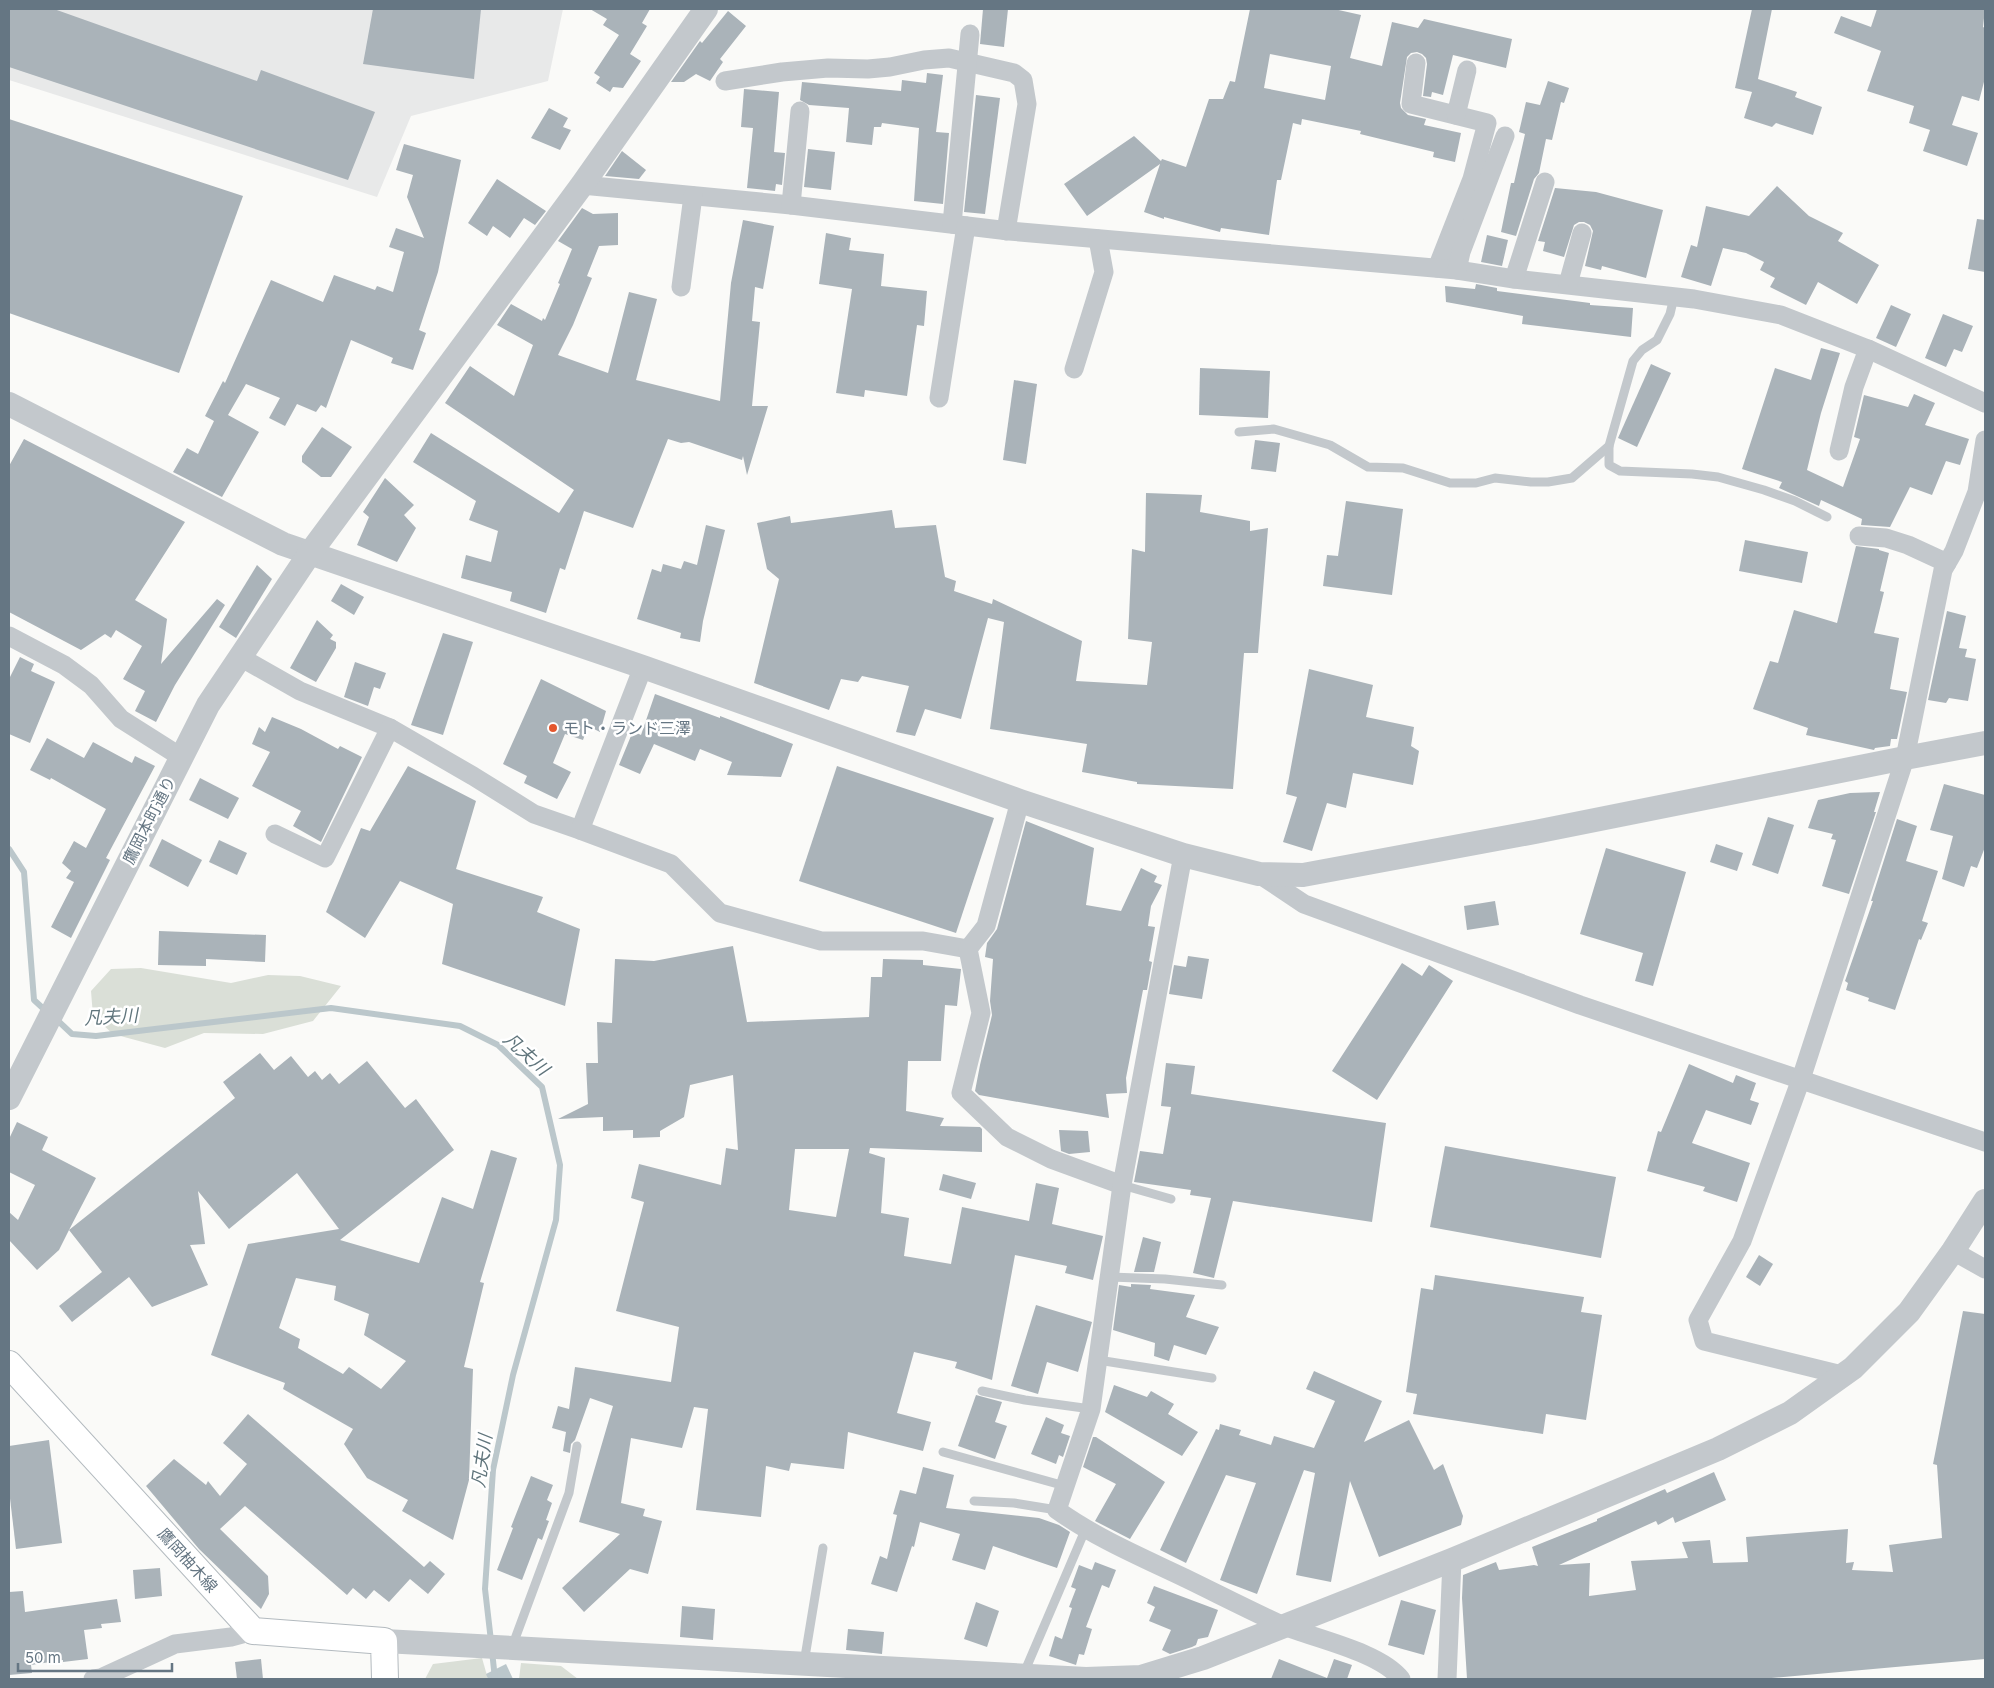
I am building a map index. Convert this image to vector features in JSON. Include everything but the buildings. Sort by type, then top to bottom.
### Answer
[{"type":"main road","name":"鷹岡柚木線","points":[[9,1364],[253,1631]]},
{"type":"main road","points":[[253,1631],[384,1640],[385,1679]]},
{"type":"street","name":"鷹岡本町通り","points":[[9,1098],[208,705],[310,553],[582,185],[706,9]]},
{"type":"street","points":[[939,398],[959,225],[970,34]]},
{"type":"street","points":[[725,81],[782,72],[828,68],[868,70],[924,60],[950,58],[1014,73],[1023,80],[1027,104],[1006,231]]},
{"type":"street","points":[[1416,63],[1410,104],[1486,123],[1472,179],[1437,268]]},
{"type":"street","points":[[1456,115],[1467,70]]},
{"type":"street","points":[[791,205],[800,111]]},
{"type":"street","points":[[1457,270],[1461,252],[1505,136]]},
{"type":"street","points":[[1514,279],[1529,227],[1545,182]]},
{"type":"street","points":[[582,185],[791,205],[1006,231],[1457,270],[1514,279],[1694,299],[1782,315],[1868,349],[1985,403]]},
{"type":"street","points":[[681,287],[693,196]]},
{"type":"street","points":[[1568,284],[1582,233]]},
{"type":"street","points":[[1074,369],[1104,272],[1098,239]]},
{"type":"street","points":[[1839,451],[1854,387],[1868,349]]},
{"type":"street","points":[[9,404],[283,544],[642,667],[1020,801],[1183,855],[1259,874],[1303,875],[1535,832],[1985,743]]},
{"type":"street","points":[[1842,1375],[1704,1341],[1698,1320],[1742,1240],[1801,1079],[1905,758],[1943,570],[1954,551],[1977,492],[1984,460],[1985,440]]},
{"type":"street","points":[[1859,536],[1886,538],[1947,563]]},
{"type":"street","points":[[9,636],[70,670],[91,685],[121,719],[181,757]]},
{"type":"street","points":[[240,657],[300,691],[390,728],[534,814],[672,864],[720,913],[821,941],[923,941],[968,950]]},
{"type":"street","points":[[580,830],[642,667]]},
{"type":"street","points":[[275,834],[325,858],[390,728]]},
{"type":"street","points":[[1020,801],[986,926],[968,950],[981,1013],[961,1092],[1007,1137],[1051,1159],[1122,1185]]},
{"type":"street","points":[[1183,855],[1122,1185],[1091,1408],[1057,1510],[1120,1547],[1285,1626],[1364,1654],[1397,1674],[1401,1679]]},
{"type":"street","points":[[1259,874],[1304,904],[1580,1006],[1985,1142]]},
{"type":"street","points":[[384,1640],[1086,1679],[1141,1677],[1203,1658],[1452,1560],[1718,1449],[1790,1413],[1853,1368],[1909,1312],[1953,1251],[1985,1201]]},
{"type":"street","points":[[1953,1251],[1985,1269]]},
{"type":"street","points":[[1447,1679],[1452,1560]]},
{"type":"street","points":[[93,1679],[101,1678],[175,1644],[231,1637],[253,1631]]},
{"type":"lane","points":[[1674,297],[1670,314],[1657,340],[1642,350],[1633,362],[1609,446],[1609,465],[1620,471],[1718,477],[1795,501],[1827,518]]},
{"type":"lane","points":[[1239,432],[1274,429],[1330,445],[1368,467],[1404,468],[1450,483],[1476,483],[1495,478],[1548,482],[1572,478],[1609,446]]},
{"type":"lane","points":[[1122,1185],[1171,1199]]},
{"type":"lane","points":[[1110,1277],[1165,1279],[1222,1285]]},
{"type":"lane","points":[[1098,1360],[1212,1378]]},
{"type":"lane","points":[[982,1391],[1025,1400],[1091,1408]]},
{"type":"lane","points":[[510,1647],[569,1493],[578,1446]]},
{"type":"lane","points":[[943,1452],[1065,1486]]},
{"type":"lane","points":[[974,1501],[1014,1503],[1057,1510]]},
{"type":"lane","points":[[1023,1675],[1086,1528]]},
{"type":"lane","points":[[804,1663],[823,1548]]},
{"type":"shaded area","points":[[9,9],[563,9],[548,81],[411,116],[377,197],[9,80]]},
{"type":"shaded area","points":[[141,968],[231,983],[268,975],[300,976],[341,986],[313,1021],[263,1034],[204,1033],[165,1048],[113,1034],[93,1016],[91,991],[111,969]]},
{"type":"shaded area","points":[[482,1658],[488,1679],[425,1679],[433,1664]]},
{"type":"shaded area","points":[[521,1663],[561,1666],[578,1679],[519,1679]]},
{"type":"shaded area","points":[[506,1664],[513,1679],[488,1679],[486,1674]]},
{"type":"waterway","name":"凡夫川","points":[[9,849],[24,872],[34,1000],[47,1012]]},
{"type":"waterway","name":"凡夫川","points":[[55,1018],[72,1034],[96,1036],[331,1008],[460,1026],[498,1045],[542,1087],[560,1165],[556,1220],[513,1375],[493,1470],[485,1589],[491,1641]]},
{"type":"waterway","name":"凡夫川","points":[[492,1651],[495,1679]]},
{"type":"place","name":"モト・ランド三澤","points":[[553,728]]}]
